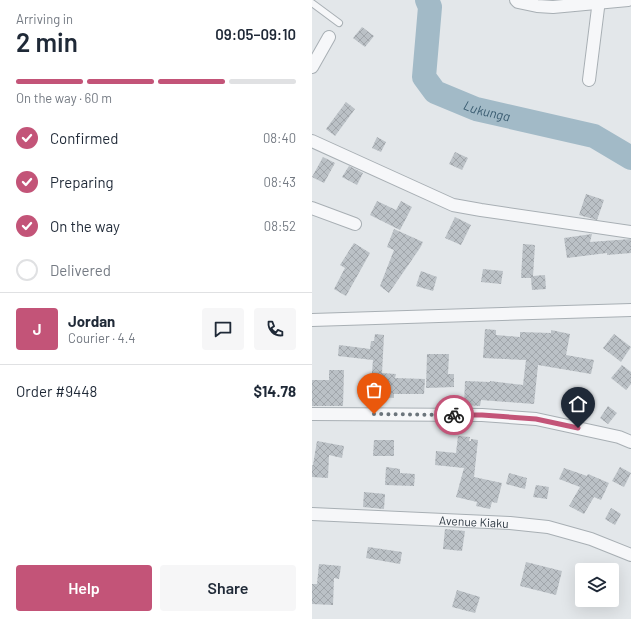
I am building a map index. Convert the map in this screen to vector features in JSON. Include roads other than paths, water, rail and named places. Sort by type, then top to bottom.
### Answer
[{"type":"street","points":[[516,0],[518,2],[537,6],[552,7],[599,1],[628,0]]},
{"type":"street","points":[[589,80],[599,1]]},
{"type":"street","points":[[312,67],[329,37]]},
{"type":"street","points":[[312,141],[453,205],[631,232]]},
{"type":"street","points":[[312,208],[355,224]]},
{"type":"street","points":[[312,320],[631,310]]},
{"type":"street","points":[[312,414],[482,415],[536,419],[619,437],[631,442]]},
{"type":"street","name":"Avenue Kiaku","points":[[312,514],[510,523],[548,527],[591,539],[631,555]]},
{"type":"lane","points":[[312,3],[339,23]]},
{"type":"waterway","name":"Lukunga","points":[[427,0],[430,7],[424,77],[435,92],[476,109],[594,136],[631,158]]}]
